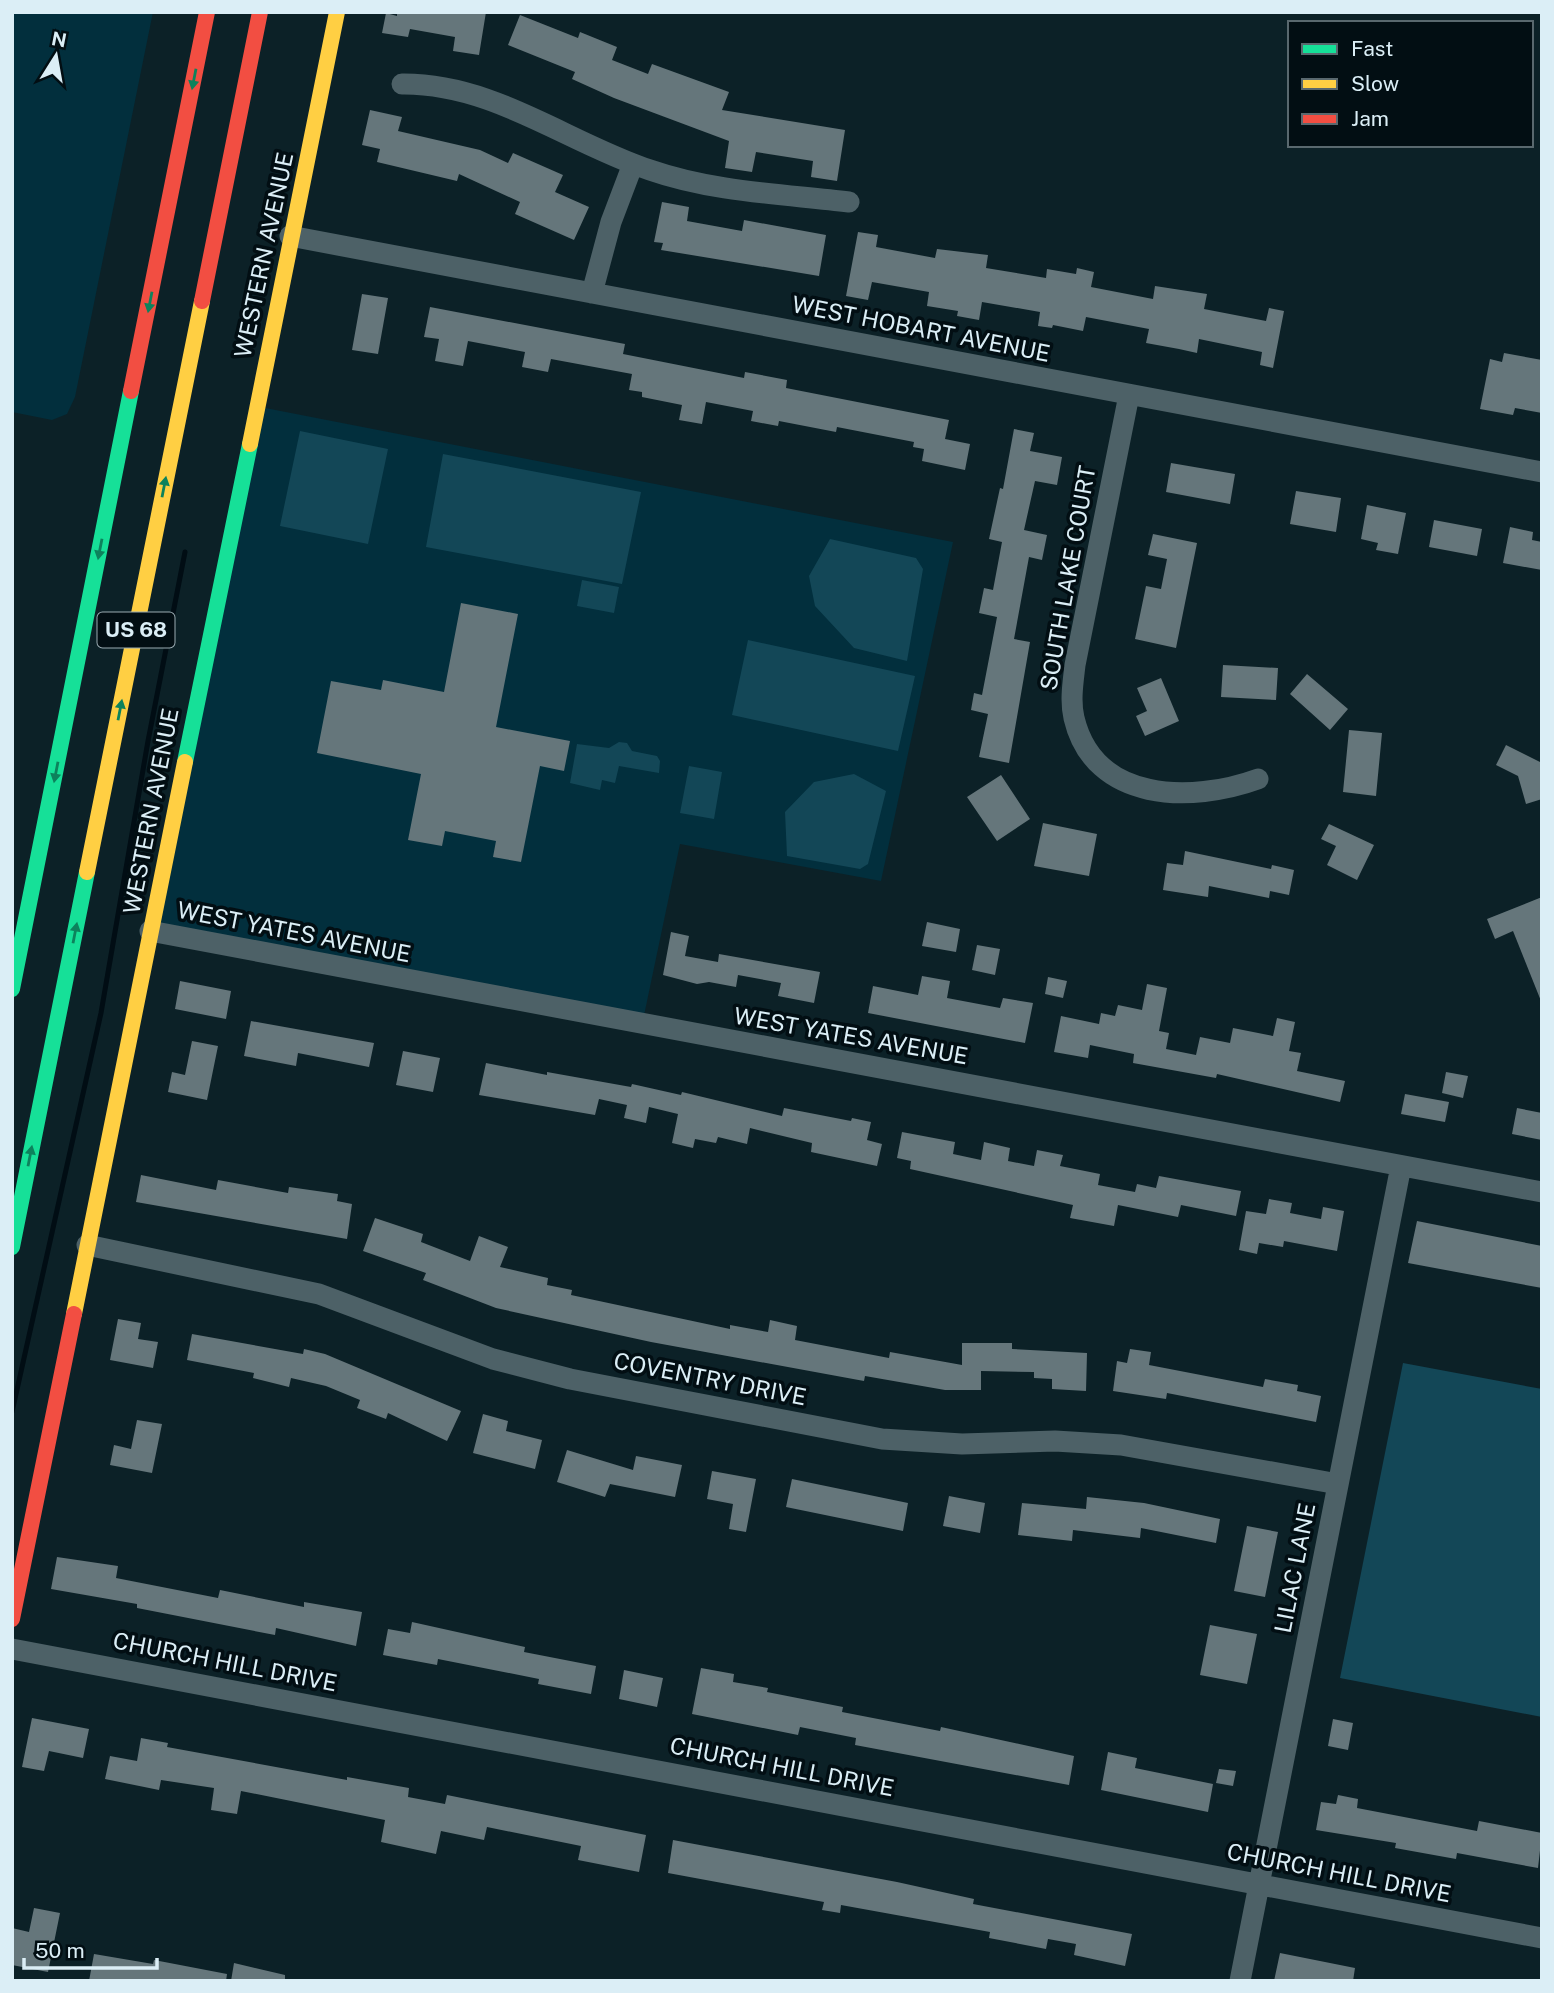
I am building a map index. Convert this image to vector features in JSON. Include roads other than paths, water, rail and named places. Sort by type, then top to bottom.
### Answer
[{"type":"main road","name":"US 68","points":[[12,989],[207,12]]},
{"type":"main road","name":"US 68","points":[[12,1247],[260,12]]},
{"type":"main road","name":"WESTERN AVENUE","points":[[12,1619],[337,12]]},
{"type":"street","points":[[402,84],[428,83],[480,96],[633,164],[702,183],[849,202]]},
{"type":"street","points":[[592,293],[607,235],[633,164]]},
{"type":"street","name":"WEST HOBART AVENUE","points":[[290,236],[1542,472]]},
{"type":"street","name":"SOUTH LAKE COURT","points":[[1129,395],[1074,665],[1072,705],[1078,731],[1101,764],[1134,786],[1163,793],[1195,795],[1258,779]]},
{"type":"street","name":"WEST YATES AVENUE","points":[[150,931],[1542,1192]]},
{"type":"street","name":"LILAC LANE","points":[[1240,1981],[1401,1166]]},
{"type":"street","name":"COVENTRY DRIVE","points":[[88,1245],[319,1294],[493,1359],[570,1379],[883,1438],[962,1444],[1055,1441],[1121,1444],[1338,1484]]},
{"type":"street","name":"CHURCH HILL DRIVE","points":[[12,1648],[1542,1938]]},
{"type":"waterway","points":[[12,1412],[101,1013],[148,741],[185,552]]}]
